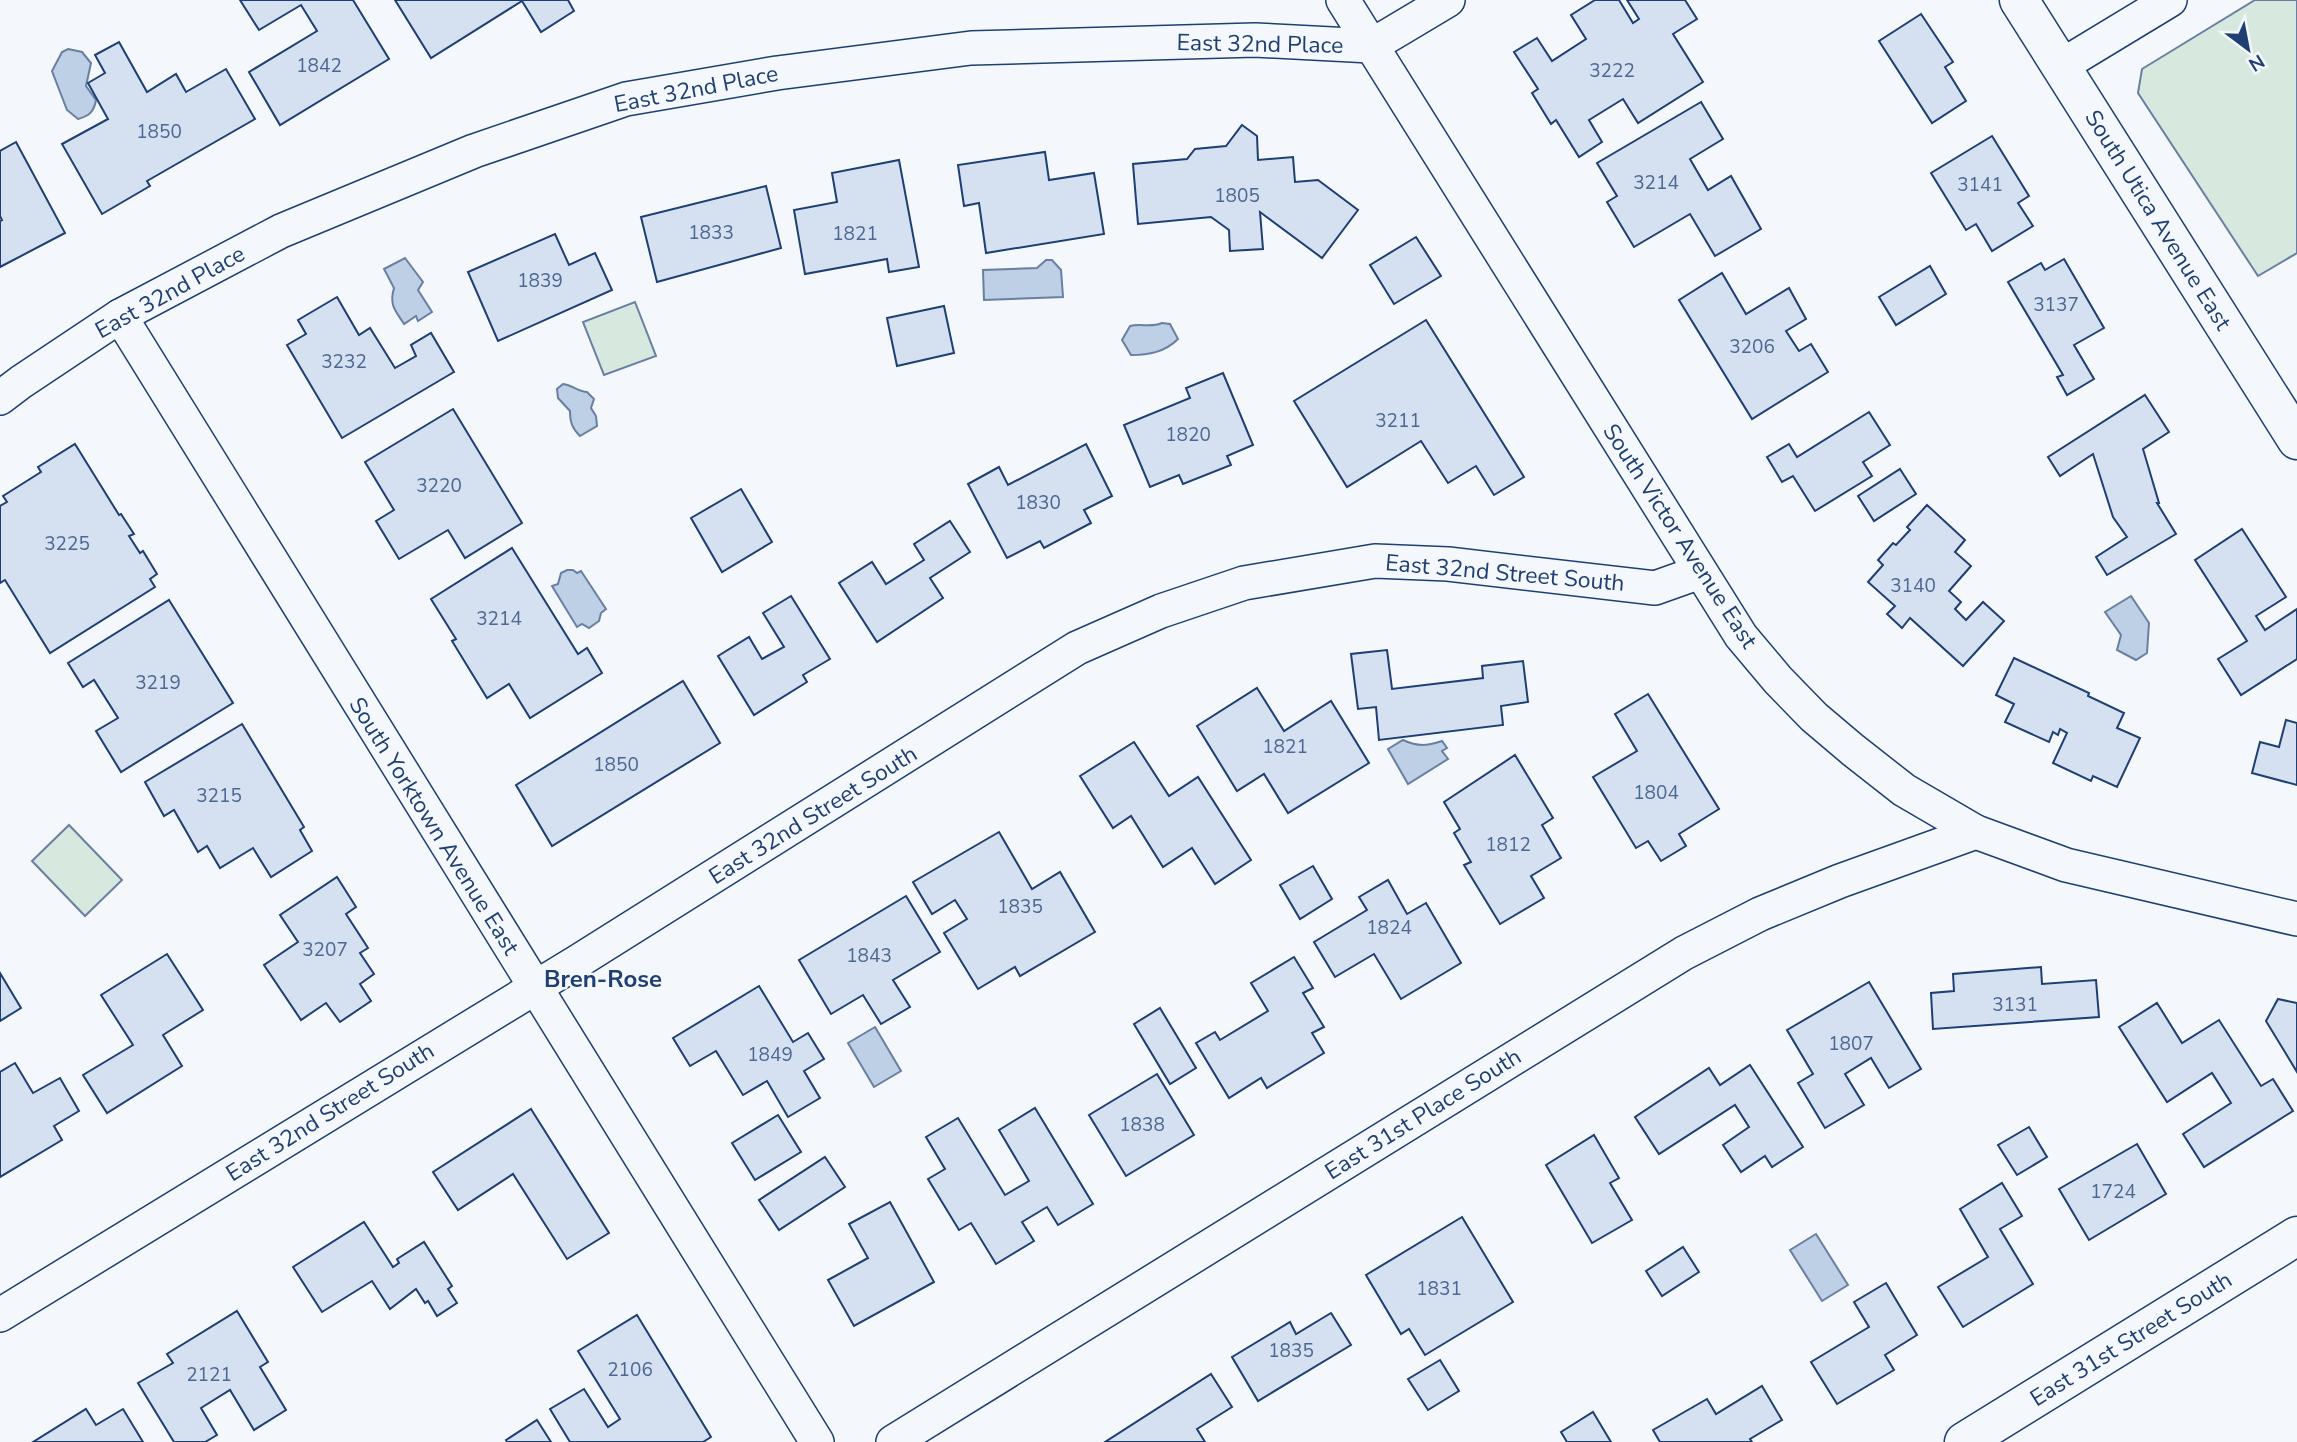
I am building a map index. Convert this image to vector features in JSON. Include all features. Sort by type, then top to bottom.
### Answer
[{"type":"street","name":"South Victor Avenue East","points":[[1343,0],[1741,636],[1778,680],[1814,716],[1904,790],[1976,832],[2066,865],[2297,919]]},
{"type":"street","name":"East 32nd Place","points":[[0,398],[120,316],[292,226],[474,151],[626,100],[777,73],[971,48],[1255,40],[1371,46],[1448,0]]},
{"type":"street","name":"South Utica Avenue East","points":[[2019,0],[2297,440]]},
{"type":"street","points":[[2061,66],[2170,0]]},
{"type":"street","name":"South Yorktown Avenue East","points":[[120,316],[817,1442]]},
{"type":"street","name":"East 32nd Street South","points":[[0,1315],[534,988],[1077,648],[1161,611],[1244,583],[1375,561],[1448,564],[1655,587],[1700,572]]},
{"type":"street","name":"East 31st Place South","points":[[892,1442],[1684,953],[1760,914],[1831,884],[1976,832]]},
{"type":"street","name":"East 31st Street South","points":[[1964,1442],[2297,1236]]},
{"type":"shaded area","points":[[2255,0],[2297,0],[2297,253],[2258,276],[2138,93],[2142,69]]},
{"type":"shaded area","points":[[635,302],[656,356],[604,375],[583,322]]},
{"type":"shaded area","points":[[69,825],[122,880],[85,916],[32,861]]},
{"type":"water","points":[[68,49],[82,52],[91,63],[86,86],[96,100],[90,113],[78,119],[67,110],[52,71],[62,52]]},
{"type":"water","points":[[405,258],[423,282],[418,290],[432,312],[418,321],[416,316],[404,324],[394,307],[394,288],[384,269]]},
{"type":"water","points":[[1046,260],[1052,260],[1061,270],[1063,297],[984,300],[983,270],[1037,268]]},
{"type":"water","points":[[1170,324],[1178,339],[1156,352],[1131,355],[1122,340],[1130,326]]},
{"type":"water","points":[[563,384],[587,392],[594,399],[591,408],[596,416],[597,426],[580,436],[572,425],[570,411],[558,398],[557,389]]},
{"type":"water","points":[[567,570],[577,573],[581,571],[606,609],[601,613],[599,621],[589,628],[582,624],[577,627],[552,586],[558,584],[561,573]]},
{"type":"water","points":[[2131,596],[2149,623],[2147,653],[2136,660],[2117,650],[2121,635],[2105,612]]},
{"type":"water","points":[[1403,740],[1422,745],[1442,741],[1447,748],[1442,751],[1448,759],[1408,784],[1388,749]]},
{"type":"water","points":[[875,1027],[901,1071],[874,1087],[848,1043]]},
{"type":"water","points":[[1816,1234],[1848,1285],[1822,1301],[1790,1250]]},
{"type":"building","points":[[240,0],[353,0],[389,59],[280,125],[249,72],[317,31],[301,5],[259,30]]},
{"type":"building","points":[[395,0],[568,0],[574,11],[541,32],[522,1],[431,58]]},
{"type":"building","points":[[1595,0],[1619,0],[1633,23],[1639,19],[1627,0],[1685,0],[1697,19],[1673,34],[1703,82],[1638,123],[1623,99],[1589,120],[1602,142],[1579,157],[1556,120],[1551,124],[1532,93],[1538,89],[1514,52],[1537,38],[1552,61],[1586,39],[1571,15]]},
{"type":"building","points":[[1921,14],[1953,62],[1945,67],[1966,101],[1932,123],[1879,41]]},
{"type":"building","points":[[119,42],[147,92],[176,74],[186,92],[226,69],[255,119],[147,181],[150,186],[102,214],[62,144],[108,119],[88,83],[105,73],[95,55]]},
{"type":"building","points":[[1701,102],[1723,139],[1690,159],[1708,190],[1731,176],[1761,229],[1715,256],[1690,214],[1634,247],[1607,202],[1617,196],[1597,163]]},
{"type":"building","points":[[1242,125],[1257,136],[1258,160],[1293,157],[1295,182],[1318,180],[1358,210],[1322,258],[1260,212],[1263,249],[1230,251],[1229,230],[1211,217],[1138,224],[1133,164],[1187,159],[1195,149],[1226,146]]},
{"type":"building","points":[[1992,136],[2029,196],[2018,203],[2033,226],[1992,251],[1976,224],[1966,230],[1931,173]]},
{"type":"building","points":[[16,142],[65,233],[0,267],[0,151]]},
{"type":"building","points":[[1045,152],[1049,180],[1094,173],[1104,234],[986,253],[979,203],[964,206],[958,165]]},
{"type":"building","points":[[899,160],[919,267],[889,272],[887,259],[805,274],[794,210],[837,202],[832,173]]},
{"type":"building","points":[[766,186],[781,248],[657,282],[641,217]]},
{"type":"building","points":[[555,234],[569,265],[595,253],[612,290],[498,341],[468,272]]},
{"type":"building","points":[[1416,237],[1441,276],[1394,304],[1370,265]]},
{"type":"building","points":[[2064,259],[2104,328],[2074,345],[2094,379],[2067,395],[2057,377],[2063,375],[2008,282],[2041,263],[2045,270]]},
{"type":"building","points":[[1930,266],[1946,294],[1896,325],[1879,297]]},
{"type":"building","points":[[1722,273],[1746,314],[1789,288],[1806,319],[1786,331],[1799,351],[1811,344],[1828,372],[1752,419],[1679,300]]},
{"type":"building","points":[[337,297],[359,335],[370,328],[395,368],[416,356],[411,345],[431,333],[454,372],[342,438],[287,345],[306,334],[298,320]]},
{"type":"building","points":[[944,306],[954,353],[897,366],[887,318]]},
{"type":"building","points":[[1426,320],[1524,477],[1494,495],[1476,466],[1448,483],[1421,441],[1347,487],[1294,401]]},
{"type":"building","points":[[1223,373],[1253,445],[1227,456],[1231,465],[1183,484],[1179,475],[1150,487],[1124,425],[1190,398],[1186,388]]},
{"type":"building","points":[[2145,395],[2169,432],[2143,449],[2157,503],[2176,534],[2107,575],[2096,557],[2127,537],[2113,517],[2093,454],[2060,476],[2048,457]]},
{"type":"building","points":[[453,409],[522,523],[465,558],[448,530],[399,559],[376,521],[394,510],[365,462]]},
{"type":"building","points":[[1869,412],[1890,445],[1863,462],[1872,476],[1815,511],[1793,476],[1782,482],[1767,457],[1789,444],[1797,457]]},
{"type":"building","points":[[75,444],[119,515],[121,514],[134,534],[129,536],[140,553],[143,551],[157,574],[150,579],[155,587],[50,653],[5,580],[0,583],[0,506],[7,502],[3,496],[41,472],[38,467]]},
{"type":"building","points":[[1086,444],[1112,496],[1084,510],[1091,523],[1044,548],[1040,541],[1007,558],[968,484],[999,467],[1008,485]]},
{"type":"building","points":[[1900,469],[1916,494],[1874,521],[1858,496]]},
{"type":"building","points":[[741,489],[772,542],[722,572],[691,518]]},
{"type":"building","points":[[1927,505],[1965,540],[1955,552],[1971,566],[1949,591],[1961,602],[1955,609],[1966,620],[1983,602],[2004,621],[1963,666],[1910,618],[1902,628],[1887,614],[1895,606],[1868,582],[1883,565],[1878,560],[1893,543],[1896,545],[1910,530],[1907,527]]},
{"type":"building","points":[[950,521],[970,552],[930,578],[943,598],[877,642],[839,583],[872,562],[886,584],[924,560],[914,544]]},
{"type":"building","points":[[2242,529],[2286,597],[2256,616],[2265,630],[2297,609],[2297,659],[2241,695],[2218,659],[2247,641],[2195,560]]},
{"type":"building","points":[[512,548],[578,654],[587,648],[602,673],[530,718],[509,684],[487,698],[452,641],[456,639],[431,599]]},
{"type":"building","points":[[791,596],[830,659],[803,675],[807,682],[754,715],[718,656],[749,637],[762,659],[784,647],[763,613]]},
{"type":"building","points":[[169,600],[233,703],[121,772],[96,731],[118,718],[94,680],[83,687],[68,663]]},
{"type":"building","points":[[1387,650],[1392,689],[1483,678],[1482,666],[1523,661],[1528,702],[1501,706],[1503,725],[1379,740],[1376,707],[1358,709],[1351,654]]},
{"type":"building","points":[[2014,658],[2089,693],[2088,696],[2124,713],[2117,728],[2140,738],[2117,787],[2093,776],[2091,781],[2053,763],[2067,733],[2060,729],[2058,735],[2053,732],[2049,742],[2005,722],[2014,704],[1996,695]]},
{"type":"building","points":[[683,681],[720,743],[552,846],[516,785]]},
{"type":"building","points":[[1257,688],[1284,731],[1331,701],[1369,763],[1288,813],[1264,774],[1237,791],[1197,726]]},
{"type":"building","points":[[1648,694],[1719,809],[1679,834],[1686,846],[1661,861],[1648,841],[1636,848],[1593,777],[1637,751],[1615,714]]},
{"type":"building","points":[[2286,720],[2297,723],[2297,785],[2252,773],[2260,742],[2279,747]]},
{"type":"building","points":[[242,724],[304,827],[300,830],[312,851],[271,877],[253,848],[220,868],[207,846],[198,852],[174,810],[164,816],[145,782]]},
{"type":"building","points":[[1134,742],[1169,796],[1198,777],[1251,860],[1215,884],[1192,848],[1163,867],[1131,816],[1113,828],[1080,776]]},
{"type":"building","points":[[1515,755],[1553,818],[1542,825],[1561,858],[1531,876],[1544,898],[1500,924],[1464,865],[1471,862],[1454,833],[1460,829],[1444,802]]},
{"type":"building","points":[[999,832],[1032,889],[1060,872],[1095,932],[1020,976],[1015,967],[978,989],[944,933],[967,919],[955,900],[932,914],[913,882]]},
{"type":"building","points":[[1313,866],[1332,899],[1300,919],[1280,885]]},
{"type":"building","points":[[337,877],[356,907],[346,914],[368,948],[360,953],[374,974],[360,984],[371,1001],[340,1022],[326,1003],[301,1020],[264,965],[298,942],[280,915]]},
{"type":"building","points":[[1388,880],[1407,914],[1426,903],[1461,963],[1401,999],[1374,954],[1335,977],[1314,942],[1367,910],[1359,897]]},
{"type":"building","points":[[906,896],[940,952],[893,980],[910,1007],[881,1024],[863,995],[831,1014],[799,960]]},
{"type":"building","points":[[167,954],[203,1010],[163,1035],[182,1066],[107,1113],[83,1075],[133,1045],[101,995]]},
{"type":"building","points":[[1294,957],[1313,988],[1303,993],[1324,1027],[1312,1033],[1324,1053],[1267,1088],[1261,1078],[1229,1098],[1196,1043],[1215,1032],[1220,1040],[1268,1011],[1251,983]]},
{"type":"building","points":[[2041,967],[2042,984],[2096,980],[2099,1017],[1933,1029],[1931,993],[1954,991],[1953,974]]},
{"type":"building","points":[[0,973],[21,1008],[0,1021]]},
{"type":"building","points":[[1869,982],[1921,1069],[1889,1088],[1871,1058],[1845,1074],[1864,1105],[1825,1128],[1798,1083],[1813,1074],[1787,1030]]},
{"type":"building","points":[[759,986],[793,1042],[808,1033],[824,1059],[804,1071],[820,1098],[788,1117],[767,1081],[743,1095],[716,1051],[690,1066],[673,1038]]},
{"type":"building","points":[[2278,999],[2297,1003],[2297,1072],[2266,1021]]},
{"type":"building","points":[[2157,1003],[2182,1043],[2219,1020],[2261,1086],[2273,1079],[2293,1111],[2204,1167],[2183,1134],[2231,1103],[2212,1073],[2167,1102],[2119,1027]]},
{"type":"building","points":[[1160,1008],[1196,1068],[1170,1084],[1134,1024]]},
{"type":"building","points":[[15,1063],[33,1093],[60,1078],[79,1111],[54,1126],[62,1140],[0,1177],[0,1072]]},
{"type":"building","points":[[1750,1065],[1803,1147],[1772,1167],[1765,1156],[1741,1172],[1723,1145],[1749,1127],[1735,1105],[1659,1154],[1635,1117],[1709,1068],[1720,1085]]},
{"type":"building","points":[[1157,1074],[1194,1135],[1126,1176],[1089,1115]]},
{"type":"building","points":[[1035,1108],[1093,1204],[1058,1225],[1047,1207],[1022,1222],[1034,1241],[996,1264],[971,1223],[959,1230],[928,1179],[945,1169],[926,1137],[958,1118],[1005,1195],[1029,1181],[999,1130]]},
{"type":"building","points":[[531,1109],[609,1233],[567,1259],[513,1174],[458,1210],[433,1172]]},
{"type":"building","points":[[778,1115],[801,1152],[755,1180],[732,1143]]},
{"type":"building","points":[[2029,1127],[2047,1157],[2017,1175],[1998,1145]]},
{"type":"building","points":[[1594,1135],[1619,1178],[1610,1183],[1632,1220],[1592,1243],[1546,1165]]},
{"type":"building","points":[[2137,1144],[2166,1194],[2089,1240],[2059,1189]]},
{"type":"building","points":[[825,1157],[845,1187],[779,1230],[759,1200]]},
{"type":"building","points":[[2002,1183],[2022,1216],[2000,1229],[2033,1284],[1963,1327],[1938,1287],[1988,1257],[1960,1209]]},
{"type":"building","points":[[890,1202],[934,1282],[854,1326],[828,1280],[868,1258],[849,1224]]},
{"type":"building","points":[[1462,1217],[1513,1302],[1425,1355],[1409,1329],[1401,1334],[1366,1275]]},
{"type":"building","points":[[364,1222],[393,1267],[399,1263],[397,1259],[424,1242],[452,1286],[448,1289],[457,1303],[437,1316],[428,1301],[425,1303],[416,1289],[390,1309],[372,1281],[322,1312],[293,1267]]},
{"type":"building","points":[[1683,1247],[1699,1272],[1662,1296],[1646,1271]]},
{"type":"building","points":[[1886,1283],[1917,1335],[1885,1355],[1894,1370],[1837,1404],[1811,1362],[1869,1327],[1854,1302]]},
{"type":"building","points":[[237,1311],[268,1362],[260,1367],[286,1410],[254,1430],[230,1390],[201,1408],[217,1435],[205,1442],[174,1442],[138,1383],[173,1363],[167,1354]]},
{"type":"building","points":[[1331,1313],[1351,1345],[1258,1401],[1232,1357],[1290,1322],[1296,1334]]},
{"type":"building","points":[[637,1315],[711,1437],[703,1442],[570,1442],[550,1409],[584,1389],[608,1427],[620,1419],[578,1351]]},
{"type":"building","points":[[1440,1360],[1459,1391],[1428,1410],[1408,1379]]},
{"type":"building","points":[[1211,1374],[1232,1407],[1197,1429],[1205,1442],[1105,1442]]},
{"type":"building","points":[[1762,1386],[1782,1420],[1750,1439],[1752,1442],[1660,1442],[1653,1430],[1707,1399],[1716,1414]]},
{"type":"building","points":[[86,1409],[96,1425],[123,1409],[143,1442],[33,1442]]},
{"type":"building","points":[[1593,1412],[1611,1442],[1567,1442],[1561,1432]]},
{"type":"building","points":[[537,1420],[551,1442],[507,1442],[506,1440]]},
{"type":"district","name":"Bren-Rose","points":[[603,979]]}]
